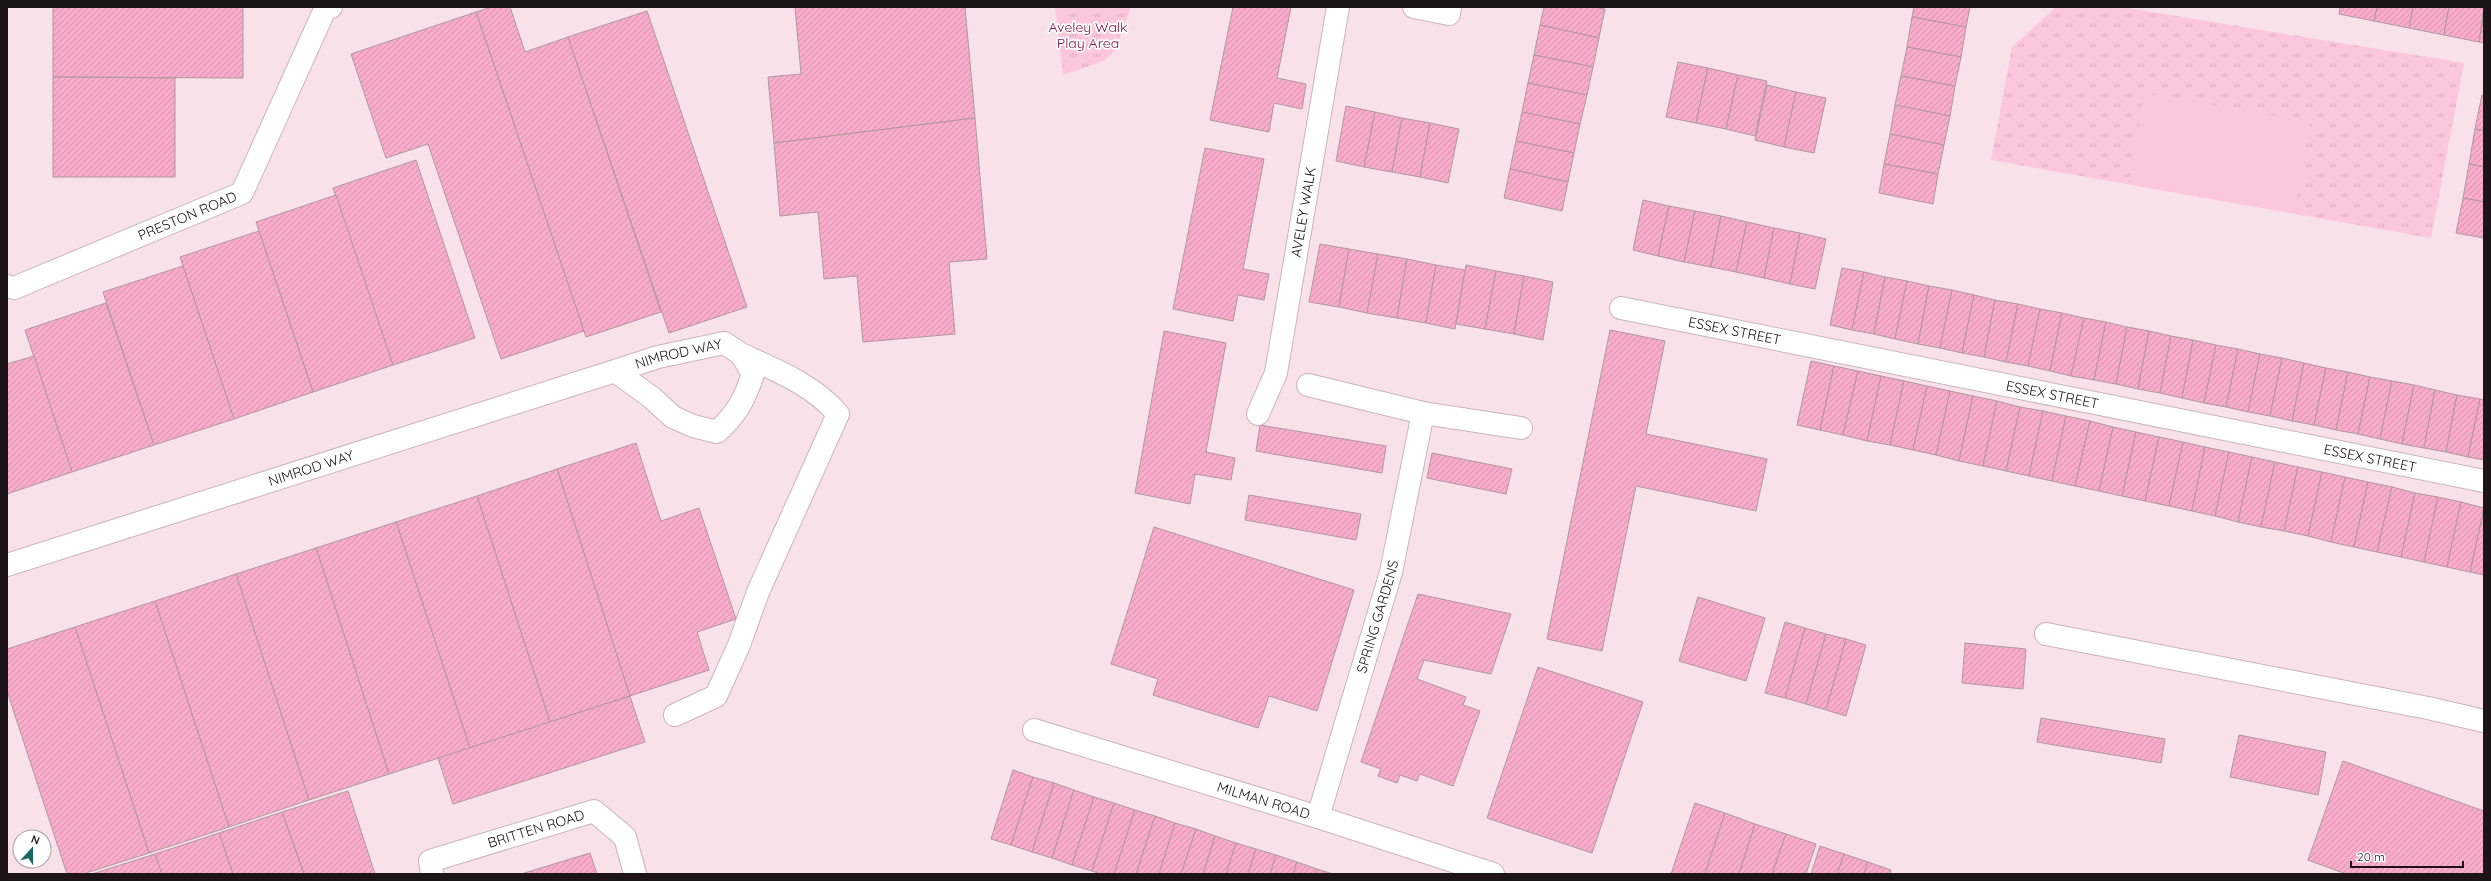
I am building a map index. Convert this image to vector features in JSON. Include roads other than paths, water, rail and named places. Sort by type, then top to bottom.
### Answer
[{"type":"street","name":"PRESTON ROAD","points":[[7,286],[14,288],[242,193],[326,7],[331,7]]},
{"type":"street","name":"AVELEY WALK","points":[[1258,414],[1276,373],[1338,7]]},
{"type":"street","points":[[1414,7],[1449,14],[1450,7]]},
{"type":"street","name":"ESSEX STREET","points":[[1621,308],[2484,481]]},
{"type":"street","name":"NIMROD WAY","points":[[7,565],[615,370],[658,357],[724,343],[741,354],[753,374],[745,400],[732,418],[717,432],[673,418],[651,397],[615,370]]},
{"type":"street","points":[[675,715],[716,696],[739,645],[758,592],[838,414],[825,399],[801,382],[741,354]]},
{"type":"street","points":[[1308,385],[1423,413],[1521,428]]},
{"type":"street","name":"SPRING GARDENS","points":[[1318,817],[1391,572],[1423,413]]},
{"type":"street","points":[[2046,634],[2428,708],[2484,721]]},
{"type":"street","name":"MILMAN ROAD","points":[[1034,730],[1318,817],[1493,874]]},
{"type":"street","name":"BRITTEN ROAD","points":[[432,874],[430,861],[594,811],[626,837],[632,867]]},
{"type":"park label","name":"Aveley Walk Play Area","points":[[1088,36]]}]
